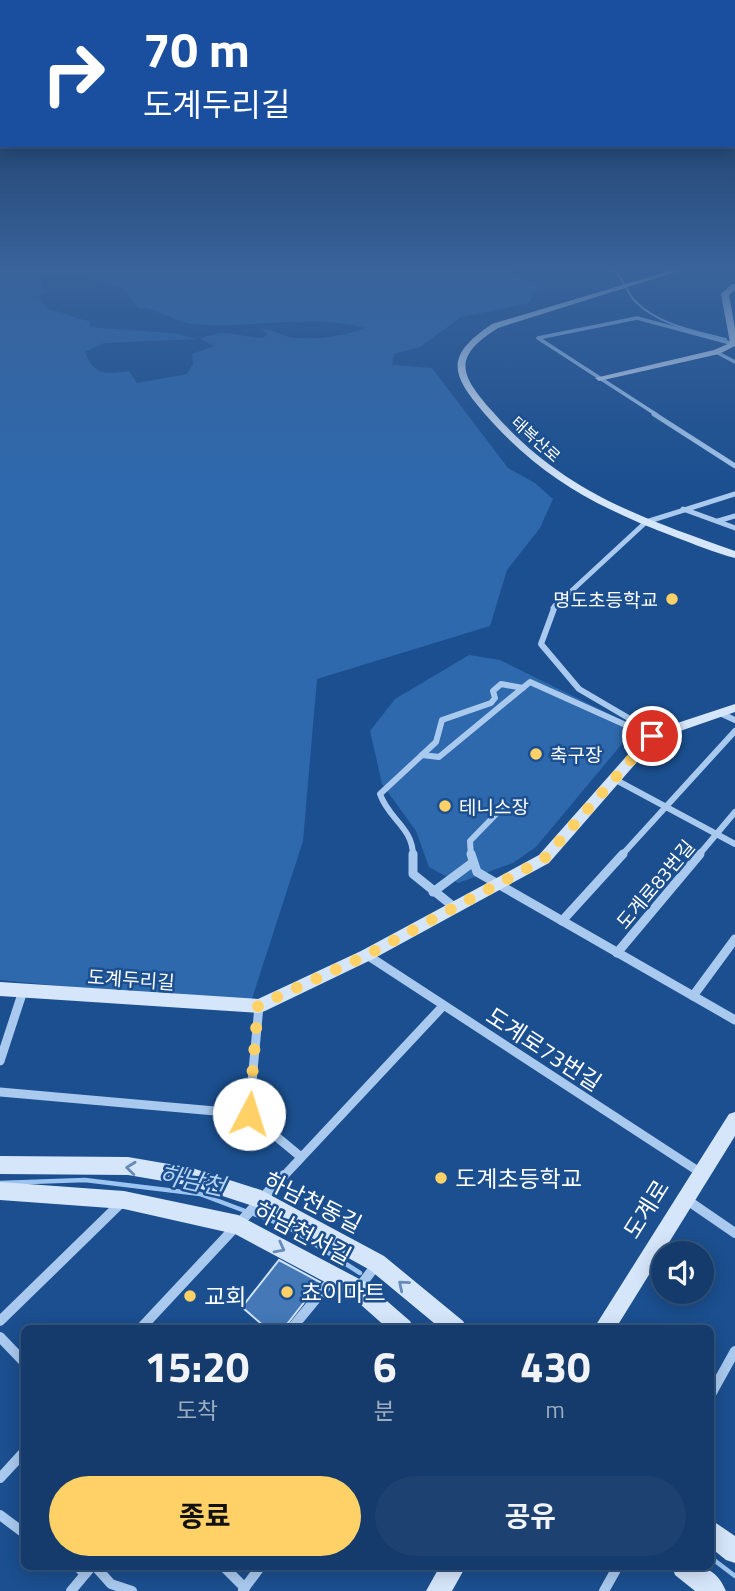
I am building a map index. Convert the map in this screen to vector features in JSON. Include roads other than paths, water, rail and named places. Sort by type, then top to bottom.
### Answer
[{"type":"street","name":"태복산로","points":[[475,340],[464,350],[460,364],[463,380],[506,435],[544,469],[600,504],[735,555]]},
{"type":"street","points":[[541,340],[735,466]]},
{"type":"street","points":[[599,378],[716,352],[734,341]]},
{"type":"street","points":[[716,352],[735,362]]},
{"type":"street","points":[[652,736],[637,723],[579,689],[541,644],[553,608],[646,522],[735,494]]},
{"type":"street","points":[[682,509],[735,528]]},
{"type":"street","points":[[717,521],[735,516]]},
{"type":"street","points":[[422,755],[439,757],[530,682],[652,736],[731,714]]},
{"type":"street","points":[[454,907],[413,874],[413,840],[383,803],[380,794],[436,742],[442,720],[491,704],[495,698],[493,691],[501,684],[523,688]]},
{"type":"street","points":[[562,921],[735,731]]},
{"type":"street","name":"도계두리길","points":[[0,989],[258,1006],[367,955],[544,859],[652,736]]},
{"type":"street","points":[[616,780],[665,809],[735,844]]},
{"type":"street","points":[[433,892],[472,863],[470,841],[504,806]]},
{"type":"street","name":"도계로83번길","points":[[617,953],[735,812]]},
{"type":"street","name":"도계로83번길","points":[[472,863],[477,872],[735,1020]]},
{"type":"street","points":[[693,996],[735,939]]},
{"type":"street","name":"도계로73번길","points":[[367,955],[701,1173]]},
{"type":"street","points":[[0,1061],[23,991]]},
{"type":"street","points":[[249,1114],[258,1006]]},
{"type":"street","points":[[144,1325],[443,1006]]},
{"type":"street","points":[[0,1092],[249,1114],[301,1157]]},
{"type":"street","name":"도계로","points":[[606,1325],[735,1120]]},
{"type":"street","name":"하남천동길","points":[[0,1165],[128,1166],[192,1177],[258,1202],[377,1263],[452,1325]]},
{"type":"street","name":"하남천서길","points":[[0,1191],[124,1200],[240,1223],[358,1289],[400,1325]]},
{"type":"street","points":[[685,1199],[735,1233]]},
{"type":"street","points":[[0,1321],[124,1200]]},
{"type":"street","points":[[358,1289],[377,1263]]},
{"type":"street","points":[[295,1325],[335,1277]]},
{"type":"street","points":[[0,1337],[21,1359]]},
{"type":"street","points":[[714,1389],[735,1351]]},
{"type":"street","points":[[3,1470],[21,1455]]},
{"type":"street","points":[[0,1515],[21,1531]]},
{"type":"street","points":[[714,1534],[735,1551]]},
{"type":"street","points":[[71,1591],[86,1570]]},
{"type":"street","points":[[90,1570],[111,1584],[132,1591]]},
{"type":"street","points":[[226,1570],[244,1590],[258,1570]]},
{"type":"street","points":[[604,1591],[616,1570]]},
{"type":"street","points":[[689,1570],[714,1591]]},
{"type":"waterway","name":"하남천","points":[[0,1183],[85,1180],[200,1194],[245,1211]]},
{"type":"waterway","name":"하남천","points":[[251,1213],[288,1227],[360,1273]]},
{"type":"waterway","name":"하남천","points":[[714,1560],[735,1576]]},
{"type":"place","name":"명도초등학교","points":[[672,599]]},
{"type":"place","name":"축구장","points":[[536,754]]},
{"type":"place","name":"테니스장","points":[[445,806]]},
{"type":"place","name":"도계초등학교","points":[[441,1178]]},
{"type":"place","name":"쵸이마트","points":[[287,1292]]},
{"type":"place","name":"교회","points":[[190,1296]]}]
